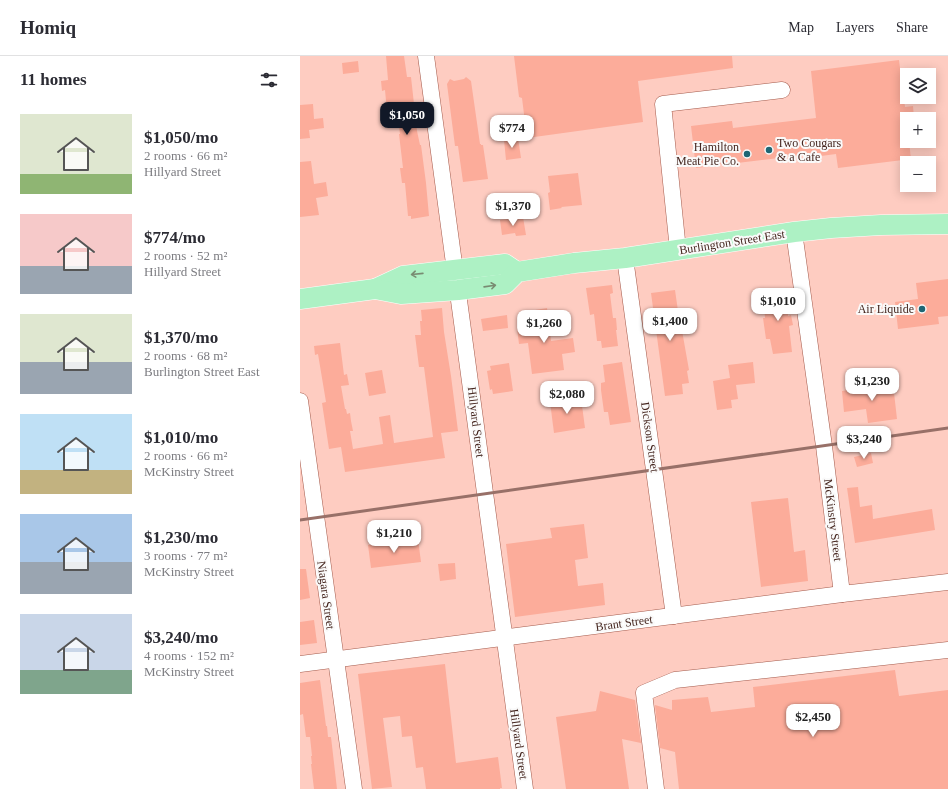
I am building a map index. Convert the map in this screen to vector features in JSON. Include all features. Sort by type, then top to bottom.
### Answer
[{"type":"main road","name":"Burlington Street East","points":[[517,272],[574,263],[625,258],[794,232],[881,225],[948,224]]},
{"type":"main road","points":[[300,299],[375,289],[403,276],[505,264],[517,272],[505,284],[458,290],[401,294],[375,289]]},
{"type":"street","name":"Hillyard Street","points":[[426,56],[525,789]]},
{"type":"street","points":[[678,250],[663,104],[782,90]]},
{"type":"street","name":"McKinstry Street","points":[[794,232],[824,446],[842,594]]},
{"type":"street","name":"Dickson Street","points":[[625,258],[674,616]]},
{"type":"street","name":"Niagara Street","points":[[300,402],[354,789]]},
{"type":"street","name":"Brant Street","points":[[300,664],[842,594],[948,582]]},
{"type":"street","points":[[656,789],[644,693],[675,680],[948,650]]},
{"type":"building","points":[[386,56],[404,56],[407,77],[411,77],[417,131],[421,145],[426,183],[429,216],[411,219],[411,216],[408,216],[405,183],[402,183],[400,168],[403,168],[397,110],[387,112],[385,90],[382,91],[381,81],[388,80]]},
{"type":"building","points":[[514,56],[732,56],[733,68],[638,81],[643,122],[527,138],[522,98],[519,97]]},
{"type":"building","points":[[899,60],[900,104],[905,104],[905,107],[913,106],[914,112],[900,112],[900,148],[910,148],[911,156],[900,156],[900,160],[838,168],[836,154],[821,156],[821,153],[696,168],[691,126],[732,121],[733,128],[816,118],[811,71]]},
{"type":"building","points":[[358,61],[359,72],[343,74],[342,63]]},
{"type":"building","points":[[466,77],[471,81],[480,144],[483,145],[488,179],[463,182],[458,146],[455,146],[447,84],[450,79],[454,81],[464,79]]},
{"type":"building","points":[[313,104],[314,119],[323,118],[324,128],[309,130],[310,138],[300,139],[300,105]]},
{"type":"building","points":[[518,138],[521,158],[506,160],[504,140]]},
{"type":"building","points":[[311,161],[314,184],[326,182],[328,196],[316,198],[319,215],[300,217],[300,162]]},
{"type":"building","points":[[578,173],[582,205],[561,207],[562,208],[550,210],[548,176]]},
{"type":"building","points":[[523,217],[526,235],[516,236],[515,233],[502,235],[500,220]]},
{"type":"building","name":"Air Liquide","points":[[948,279],[948,316],[938,317],[939,324],[898,329],[895,302],[918,299],[916,283]]},
{"type":"building","points":[[612,285],[613,293],[610,294],[613,318],[616,318],[618,346],[602,348],[601,341],[597,341],[594,314],[590,315],[586,288]]},
{"type":"building","points":[[675,290],[689,370],[687,371],[689,383],[682,384],[683,394],[665,396],[651,293]]},
{"type":"building","points":[[784,290],[788,316],[791,315],[793,325],[789,326],[792,352],[773,354],[770,339],[766,339],[763,318],[765,318],[765,292]]},
{"type":"building","points":[[442,308],[458,431],[441,433],[445,458],[345,472],[341,447],[329,449],[322,403],[326,402],[318,354],[315,355],[314,346],[340,343],[344,375],[347,374],[349,385],[341,386],[345,409],[347,414],[350,413],[353,431],[350,431],[353,449],[383,444],[379,417],[390,415],[394,443],[433,437],[424,367],[419,367],[415,335],[421,335],[421,310]]},
{"type":"building","points":[[547,308],[551,341],[573,338],[575,352],[562,354],[564,370],[532,374],[528,343],[519,344],[517,328],[531,326],[529,311]]},
{"type":"building","points":[[507,315],[508,328],[483,331],[481,319]]},
{"type":"building","points":[[622,362],[631,422],[610,425],[608,412],[604,412],[601,390],[601,383],[605,382],[603,365]]},
{"type":"building","points":[[753,362],[755,383],[736,385],[738,399],[731,400],[732,408],[717,410],[713,381],[730,378],[728,365]]},
{"type":"building","points":[[509,363],[513,391],[493,394],[492,389],[490,390],[487,371],[491,370],[490,366]]},
{"type":"building","points":[[382,370],[386,393],[369,396],[365,373]]},
{"type":"building","points":[[893,384],[897,419],[868,423],[866,409],[844,412],[842,391]]},
{"type":"building","points":[[581,398],[585,428],[554,433],[550,402]]},
{"type":"building","points":[[871,453],[873,463],[857,467],[854,457]]},
{"type":"building","points":[[858,487],[860,507],[872,505],[873,519],[932,509],[935,530],[855,543],[847,488]]},
{"type":"building","points":[[788,498],[794,552],[805,550],[808,581],[761,587],[751,502]]},
{"type":"building","points":[[584,524],[588,558],[575,560],[578,586],[603,583],[605,605],[515,617],[506,544],[552,538],[550,528]]},
{"type":"building","points":[[418,539],[421,562],[371,568],[368,545]]},
{"type":"building","points":[[455,563],[456,579],[440,581],[438,564]]},
{"type":"building","points":[[300,569],[306,569],[310,598],[300,600]]},
{"type":"building","points":[[314,620],[317,643],[300,645],[300,622]]},
{"type":"building","points":[[445,664],[456,763],[498,757],[502,788],[426,789],[423,767],[416,768],[412,736],[402,737],[400,716],[383,718],[392,787],[372,789],[358,674]]},
{"type":"building","points":[[895,670],[899,696],[948,690],[948,789],[679,789],[675,752],[660,748],[655,705],[672,710],[672,700],[708,697],[711,712],[755,707],[753,687]]},
{"type":"building","points":[[320,680],[328,737],[331,737],[337,789],[314,789],[310,737],[306,737],[303,714],[300,715],[300,683]]},
{"type":"building","points":[[600,691],[635,700],[641,743],[622,739],[629,789],[566,789],[556,717],[596,711]]},
{"type":"railway","points":[[300,520],[948,428]]},
{"type":"place","name":"Two Cougars & a Cafe","points":[[769,150]]},
{"type":"place","name":"Hamilton Meat Pie Co.","points":[[747,154]]},
{"type":"place","name":"Air Liquide","points":[[922,309]]}]
